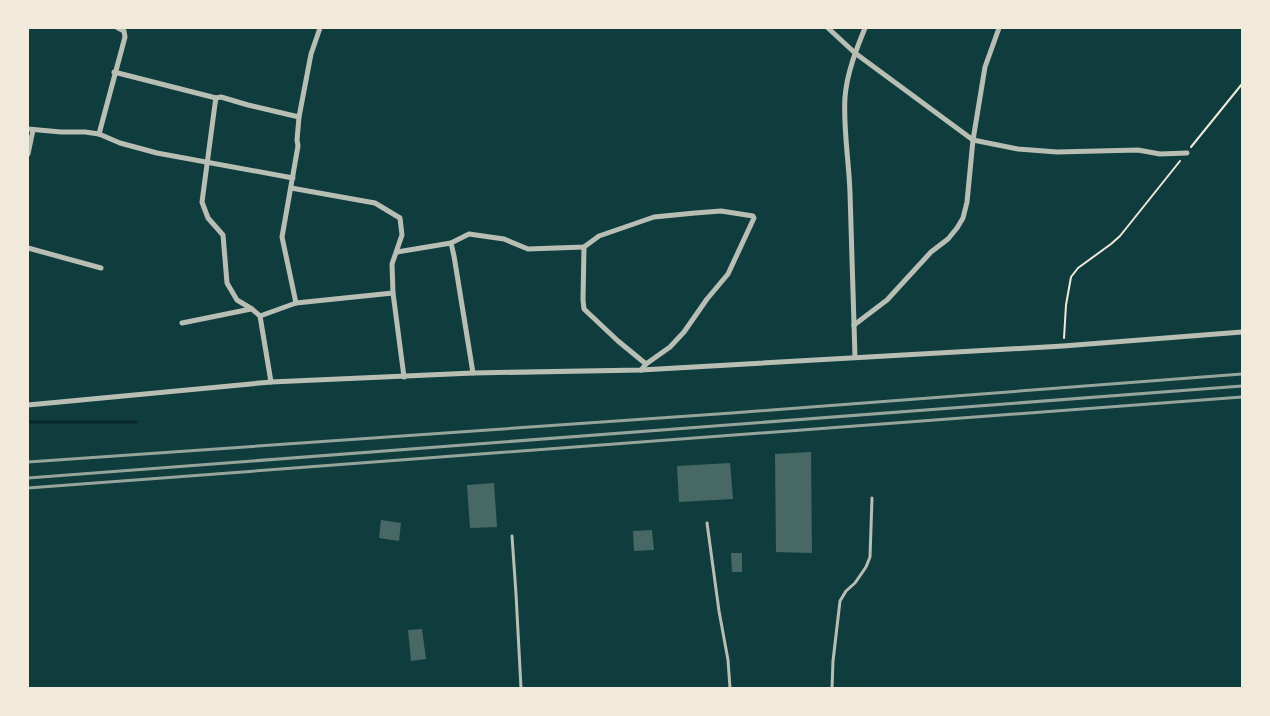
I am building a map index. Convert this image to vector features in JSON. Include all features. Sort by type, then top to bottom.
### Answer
[{"type":"street","points":[[99,134],[114,72],[125,37],[124,31],[118,28]]},
{"type":"street","points":[[296,303],[282,237],[298,146],[296,140],[299,117],[311,54],[320,28]]},
{"type":"street","points":[[828,28],[855,53],[973,140],[1018,149],[1057,152],[1138,150],[1160,154],[1187,153]]},
{"type":"street","points":[[854,357],[849,168],[845,112],[850,73],[855,53],[865,28]]},
{"type":"street","points":[[854,324],[887,300],[932,252],[948,239],[963,218],[967,202],[973,140],[985,67],[999,28]]},
{"type":"street","points":[[114,72],[299,117]]},
{"type":"street","points":[[216,98],[202,202],[208,218],[223,235],[228,283],[237,300],[260,316],[271,382]]},
{"type":"street","points":[[28,154],[30,130],[85,132],[99,134],[120,143],[157,153],[293,178]]},
{"type":"street","points":[[291,188],[376,203],[400,218],[402,235],[392,264],[393,293],[404,377]]},
{"type":"street","points":[[397,252],[451,243],[469,234],[504,239],[528,249],[584,247],[599,236],[654,217],[721,211],[753,216],[754,218],[728,274],[707,299],[684,332],[670,347],[646,364],[641,370]]},
{"type":"street","points":[[451,243],[473,373]]},
{"type":"street","points":[[584,247],[584,309],[646,364]]},
{"type":"street","points":[[28,248],[100,268]]},
{"type":"street","points":[[260,316],[296,303],[393,293]]},
{"type":"street","points":[[182,323],[252,309]]},
{"type":"street","points":[[28,405],[271,382],[473,373],[641,370],[1063,346],[1242,332]]},
{"type":"lane","points":[[832,688],[840,601],[866,567],[870,557],[872,498]]},
{"type":"lane","points":[[708,523],[719,611],[728,660],[730,688]]},
{"type":"lane","points":[[512,536],[521,688]]},
{"type":"path","points":[[1063,346],[1066,305],[1071,276],[1078,268],[1120,236],[1242,84]]},
{"type":"building","points":[[811,452],[812,553],[776,552],[775,454]]},
{"type":"building","points":[[730,463],[733,499],[679,502],[677,466]]},
{"type":"building","points":[[494,483],[497,527],[470,528],[467,485]]},
{"type":"building","points":[[381,520],[401,523],[399,541],[379,538]]},
{"type":"building","points":[[652,530],[654,550],[634,551],[633,531]]},
{"type":"building","points":[[731,553],[742,553],[742,572],[732,572]]},
{"type":"building","points":[[422,629],[426,659],[411,661],[408,630]]},
{"type":"waterway","points":[[28,422],[137,422]]},
{"type":"railway","points":[[28,462],[732,413],[1242,374]]},
{"type":"railway","points":[[28,478],[1242,386]]},
{"type":"railway","points":[[28,488],[1242,397]]}]
